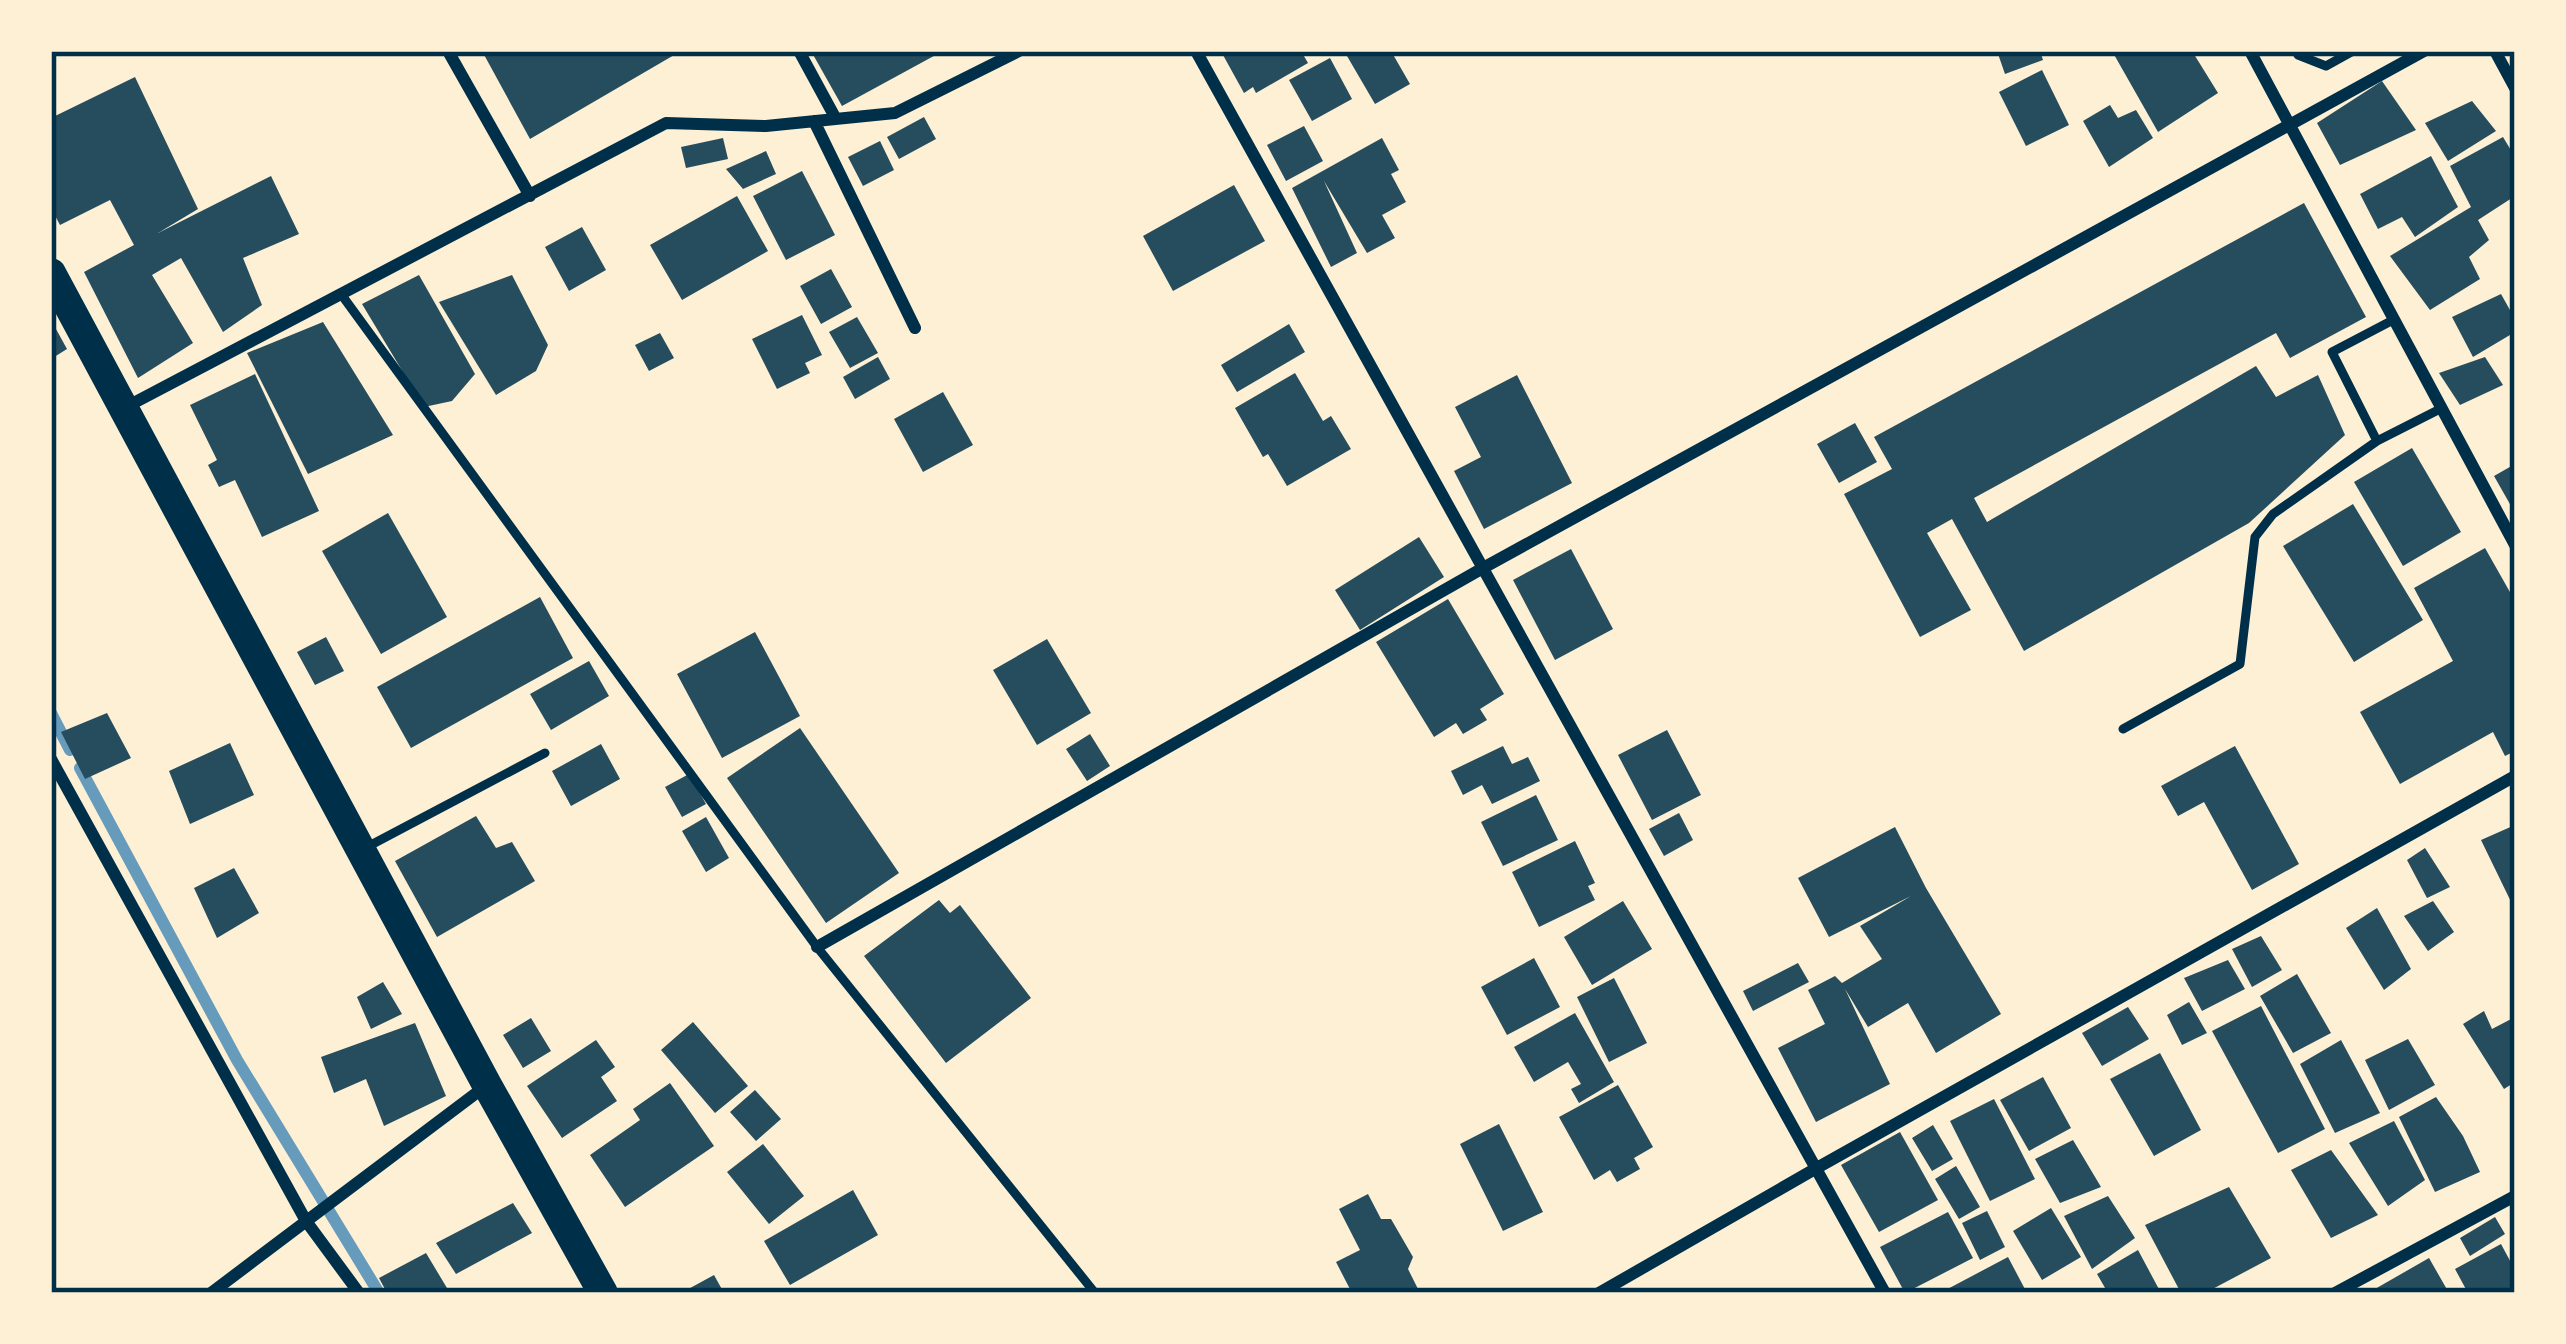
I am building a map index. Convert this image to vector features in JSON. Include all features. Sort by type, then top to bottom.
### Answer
[{"type":"highway","points":[[51,273],[603,1293]]},
{"type":"street","points":[[448,51],[530,196]]},
{"type":"street","points":[[799,51],[836,118]]},
{"type":"street","points":[[124,407],[666,123],[766,126],[895,113],[1019,51]]},
{"type":"street","points":[[1196,51],[1885,1293]]},
{"type":"street","points":[[2250,51],[2515,544]]},
{"type":"street","points":[[817,947],[1484,568],[2424,51]]},
{"type":"street","points":[[2495,51],[2515,88]]},
{"type":"street","points":[[814,122],[915,328]]},
{"type":"street","points":[[51,759],[306,1221],[359,1293]]},
{"type":"street","points":[[1599,1293],[2515,776]]},
{"type":"street","points":[[211,1293],[487,1085]]},
{"type":"street","points":[[2335,1293],[2513,1197],[2515,1201]]},
{"type":"lane","points":[[2296,51],[2326,66],[2353,51]]},
{"type":"lane","points":[[341,294],[817,947],[1095,1293]]},
{"type":"lane","points":[[2377,441],[2332,352],[2395,319]]},
{"type":"lane","points":[[2122,729],[2240,664],[2255,537],[2273,514],[2377,441],[2442,408]]},
{"type":"lane","points":[[362,850],[545,754]]},
{"type":"building","points":[[482,51],[681,51],[530,139]]},
{"type":"building","points":[[811,51],[943,51],[842,106]]},
{"type":"building","points":[[1229,51],[1301,51],[1308,63],[1256,93],[1253,87],[1244,93],[1223,55]]},
{"type":"building","points":[[1353,51],[1391,51],[1410,84],[1375,104],[1347,56]]},
{"type":"building","points":[[1997,51],[2040,51],[2043,60],[2005,74]]},
{"type":"building","points":[[2112,51],[2192,51],[2218,93],[2158,132]]},
{"type":"building","points":[[1330,58],[1352,99],[1312,121],[1289,80]]},
{"type":"building","points":[[2042,70],[2069,125],[2026,146],[1999,92]]},
{"type":"building","points":[[135,77],[198,209],[158,233],[271,176],[299,234],[243,258],[262,305],[223,332],[181,258],[152,275],[193,343],[138,378],[84,272],[134,245],[110,200],[60,225],[51,208],[51,118]]},
{"type":"building","points":[[2382,81],[2416,130],[2340,165],[2317,123]]},
{"type":"building","points":[[2472,101],[2496,131],[2448,161],[2425,123]]},
{"type":"building","points":[[2110,105],[2118,118],[2136,110],[2153,138],[2109,167],[2083,121]]},
{"type":"building","points":[[924,117],[936,139],[899,159],[887,137]]},
{"type":"building","points":[[1304,126],[1323,161],[1286,181],[1267,145]]},
{"type":"building","points":[[2503,137],[2515,157],[2515,196],[2478,220],[2489,240],[2469,257],[2480,279],[2430,310],[2390,256],[2471,207],[2450,166]]},
{"type":"building","points":[[723,138],[728,159],[686,168],[681,147]]},
{"type":"building","points":[[1382,138],[1399,170],[1391,174],[1406,202],[1382,215],[1395,238],[1367,253],[1324,181],[1357,253],[1331,267],[1292,188]]},
{"type":"building","points":[[880,141],[894,170],[863,186],[848,157]]},
{"type":"building","points":[[766,151],[776,174],[743,189],[726,169]]},
{"type":"building","points":[[2431,156],[2458,207],[2415,237],[2402,217],[2378,229],[2360,194]]},
{"type":"building","points":[[802,171],[835,235],[786,260],[753,196]]},
{"type":"building","points":[[1234,185],[1265,241],[1173,291],[1143,236]]},
{"type":"building","points":[[737,196],[768,251],[682,300],[650,245]]},
{"type":"building","points":[[2304,203],[2366,317],[2290,358],[2276,333],[1974,498],[1987,522],[2256,366],[2276,397],[2318,375],[2345,435],[2249,523],[2024,651],[1952,519],[1927,533],[1971,610],[1920,637],[1844,494],[1892,469],[1874,437]]},
{"type":"building","points":[[582,227],[606,270],[569,291],[545,247]]},
{"type":"building","points":[[831,269],[852,307],[821,324],[800,286]]},
{"type":"building","points":[[419,275],[475,374],[452,401],[424,407],[362,304]]},
{"type":"building","points":[[512,275],[548,345],[536,371],[496,395],[439,302]]},
{"type":"building","points":[[2501,294],[2515,319],[2515,332],[2473,357],[2452,317]]},
{"type":"building","points":[[802,315],[822,355],[805,363],[810,373],[777,389],[752,339]]},
{"type":"building","points":[[857,317],[878,353],[850,368],[829,332]]},
{"type":"building","points":[[51,320],[67,349],[51,359]]},
{"type":"building","points":[[323,322],[393,435],[308,474],[247,353]]},
{"type":"building","points":[[1289,324],[1305,352],[1237,392],[1221,365]]},
{"type":"building","points":[[660,333],[674,358],[649,371],[635,345]]},
{"type":"building","points":[[878,357],[890,379],[855,399],[843,377]]},
{"type":"building","points":[[2485,357],[2503,385],[2460,405],[2439,373]]},
{"type":"building","points":[[1295,373],[1323,421],[1331,416],[1351,449],[1287,486],[1268,454],[1263,457],[1235,408]]},
{"type":"building","points":[[255,374],[319,511],[262,537],[235,480],[219,487],[208,465],[217,460],[190,405]]},
{"type":"building","points":[[1517,375],[1572,483],[1484,529],[1454,471],[1481,457],[1455,407]]},
{"type":"building","points":[[943,392],[973,445],[923,472],[894,419]]},
{"type":"building","points":[[1855,423],[1877,462],[1839,483],[1817,444]]},
{"type":"building","points":[[2412,448],[2461,532],[2403,566],[2354,482]]},
{"type":"building","points":[[2515,464],[2515,513],[2494,476]]},
{"type":"building","points":[[2353,504],[2423,620],[2354,662],[2283,546]]},
{"type":"building","points":[[388,513],[447,617],[381,654],[322,551]]},
{"type":"building","points":[[1419,537],[1444,577],[1360,630],[1335,590]]},
{"type":"building","points":[[2485,548],[2515,601],[2515,751],[2505,756],[2493,732],[2400,784],[2360,712],[2453,661],[2414,588]]},
{"type":"building","points":[[1571,549],[1613,629],[1555,660],[1513,580]]},
{"type":"building","points":[[540,597],[573,658],[411,748],[377,687]]},
{"type":"building","points":[[1448,599],[1504,694],[1480,709],[1487,720],[1463,734],[1456,723],[1434,737],[1376,642]]},
{"type":"building","points":[[755,632],[800,716],[722,758],[677,674]]},
{"type":"building","points":[[326,637],[344,671],[315,685],[297,652]]},
{"type":"building","points":[[1047,639],[1091,713],[1037,745],[993,670]]},
{"type":"building","points":[[589,661],[609,696],[551,730],[530,694]]},
{"type":"building","points":[[107,713],[131,758],[85,779],[61,732]]},
{"type":"building","points":[[800,728],[899,873],[826,923],[727,778]]},
{"type":"building","points":[[1667,730],[1701,795],[1652,820],[1618,755]]},
{"type":"building","points":[[1090,734],[1110,766],[1087,781],[1066,749]]},
{"type":"building","points":[[230,743],[254,795],[190,824],[169,771]]},
{"type":"building","points":[[601,744],[620,779],[571,806],[552,771]]},
{"type":"building","points":[[1503,746],[1512,764],[1528,757],[1540,781],[1492,804],[1482,785],[1463,795],[1451,771]]},
{"type":"building","points":[[2235,746],[2299,864],[2252,890],[2204,802],[2178,816],[2161,786]]},
{"type":"building","points":[[689,774],[706,804],[682,817],[665,787]]},
{"type":"building","points":[[1536,795],[1558,840],[1503,866],[1481,822]]},
{"type":"building","points":[[1679,813],[1693,840],[1664,856],[1649,829]]},
{"type":"building","points":[[476,816],[496,848],[512,842],[535,881],[437,937],[395,861]]},
{"type":"building","points":[[706,817],[729,858],[706,872],[682,831]]},
{"type":"building","points":[[2515,825],[2515,910],[2481,840]]},
{"type":"building","points":[[1895,827],[2001,1014],[1936,1053],[1908,1003],[1868,1027],[1845,989],[1890,1084],[1816,1122],[1778,1048],[1825,1024],[1808,990],[1835,976],[1842,983],[1882,959],[1860,926],[1911,896],[1829,937],[1798,878]]},
{"type":"building","points":[[1575,841],[1595,883],[1588,886],[1595,900],[1539,927],[1512,872]]},
{"type":"building","points":[[2425,848],[2450,887],[2427,898],[2407,860]]},
{"type":"building","points":[[234,868],[259,913],[217,938],[194,888]]},
{"type":"building","points":[[939,900],[950,913],[960,905],[1031,998],[946,1063],[864,956]]},
{"type":"building","points":[[1623,901],[1652,949],[1592,985],[1564,937]]},
{"type":"building","points":[[2433,901],[2454,932],[2428,951],[2404,916]]},
{"type":"building","points":[[2377,908],[2411,969],[2384,990],[2346,928]]},
{"type":"building","points":[[2261,936],[2282,970],[2252,987],[2232,949]]},
{"type":"building","points":[[1534,958],[1560,1007],[1507,1035],[1481,987]]},
{"type":"building","points":[[2228,960],[2245,989],[2202,1011],[2184,978]]},
{"type":"building","points":[[1798,963],[1809,982],[1753,1011],[1743,991]]},
{"type":"building","points":[[2297,974],[2331,1033],[2293,1053],[2260,996]]},
{"type":"building","points":[[1614,978],[1647,1043],[1609,1062],[1577,997]]},
{"type":"building","points":[[383,982],[402,1014],[371,1029],[357,997]]},
{"type":"building","points":[[2189,1002],[2207,1033],[2182,1045],[2167,1015]]},
{"type":"building","points":[[2261,1006],[2325,1129],[2278,1153],[2212,1031]]},
{"type":"building","points":[[2128,1007],[2149,1039],[2102,1066],[2082,1033]]},
{"type":"building","points":[[2484,1011],[2492,1029],[2515,1017],[2515,1082],[2504,1089],[2463,1024]]},
{"type":"building","points":[[1575,1013],[1614,1082],[1579,1103],[1571,1089],[1581,1084],[1568,1062],[1534,1082],[1514,1047]]},
{"type":"building","points":[[531,1018],[551,1051],[523,1068],[503,1035]]},
{"type":"building","points":[[693,1022],[748,1086],[715,1113],[661,1050]]},
{"type":"building","points":[[415,1023],[446,1096],[384,1126],[366,1079],[334,1093],[321,1057]]},
{"type":"building","points":[[2408,1039],[2435,1085],[2389,1110],[2365,1060]]},
{"type":"building","points":[[596,1040],[615,1067],[601,1077],[617,1101],[562,1138],[527,1086]]},
{"type":"building","points":[[2341,1040],[2380,1113],[2335,1133],[2300,1064]]},
{"type":"building","points":[[2160,1053],[2201,1130],[2154,1156],[2110,1079]]},
{"type":"building","points":[[2043,1077],[2071,1128],[2029,1151],[2000,1100]]},
{"type":"building","points":[[670,1083],[714,1146],[625,1207],[590,1155],[640,1120],[633,1109]]},
{"type":"building","points":[[1618,1085],[1653,1147],[1634,1158],[1640,1169],[1617,1182],[1610,1170],[1594,1180],[1559,1117]]},
{"type":"building","points":[[755,1090],[781,1119],[756,1141],[730,1112]]},
{"type":"building","points":[[2436,1097],[2480,1172],[2435,1192],[2399,1117]]},
{"type":"building","points":[[1994,1099],[2035,1179],[1990,1201],[1950,1121]]},
{"type":"building","points":[[2394,1121],[2425,1180],[2388,1206],[2349,1143]]},
{"type":"building","points":[[1499,1124],[1543,1212],[1503,1231],[1460,1144]]},
{"type":"building","points":[[1933,1125],[1953,1159],[1932,1171],[1912,1138]]},
{"type":"building","points":[[1900,1132],[1938,1200],[1879,1232],[1841,1165]]},
{"type":"building","points":[[2073,1140],[2101,1187],[2060,1203],[2035,1159]]},
{"type":"building","points":[[763,1144],[804,1196],[769,1224],[727,1172]]},
{"type":"building","points":[[2331,1150],[2378,1215],[2331,1238],[2291,1170]]},
{"type":"building","points":[[1956,1166],[1980,1207],[1959,1219],[1935,1179]]},
{"type":"building","points":[[2229,1187],[2271,1258],[2205,1293],[2181,1293],[2145,1225]]},
{"type":"building","points":[[853,1190],[878,1235],[790,1285],[764,1241]]},
{"type":"building","points":[[1368,1194],[1381,1219],[1391,1219],[1413,1257],[1408,1269],[1420,1293],[1352,1293],[1336,1262],[1360,1250],[1339,1209]]},
{"type":"building","points":[[2108,1196],[2135,1238],[2092,1269],[2064,1216]]},
{"type":"building","points":[[513,1203],[532,1233],[456,1274],[436,1243]]},
{"type":"building","points":[[2051,1208],[2081,1257],[2042,1280],[2013,1231]]},
{"type":"building","points":[[1987,1211],[2005,1247],[1980,1260],[1962,1223]]},
{"type":"building","points":[[1948,1212],[1973,1258],[1905,1293],[1880,1247]]},
{"type":"building","points":[[2495,1217],[2505,1234],[2470,1256],[2460,1238]]},
{"type":"building","points":[[2501,1244],[2515,1270],[2515,1293],[2468,1293],[2455,1269]]},
{"type":"building","points":[[2138,1250],[2161,1293],[2108,1293],[2097,1274]]},
{"type":"building","points":[[426,1253],[450,1293],[387,1293],[379,1278]]},
{"type":"building","points":[[2008,1257],[2027,1293],[1940,1293]]},
{"type":"building","points":[[2429,1258],[2449,1293],[2368,1293]]},
{"type":"building","points":[[714,1275],[724,1293],[681,1293]]},
{"type":"waterway","points":[[51,713],[70,750]]},
{"type":"waterway","points":[[80,768],[237,1060],[379,1293]]}]
